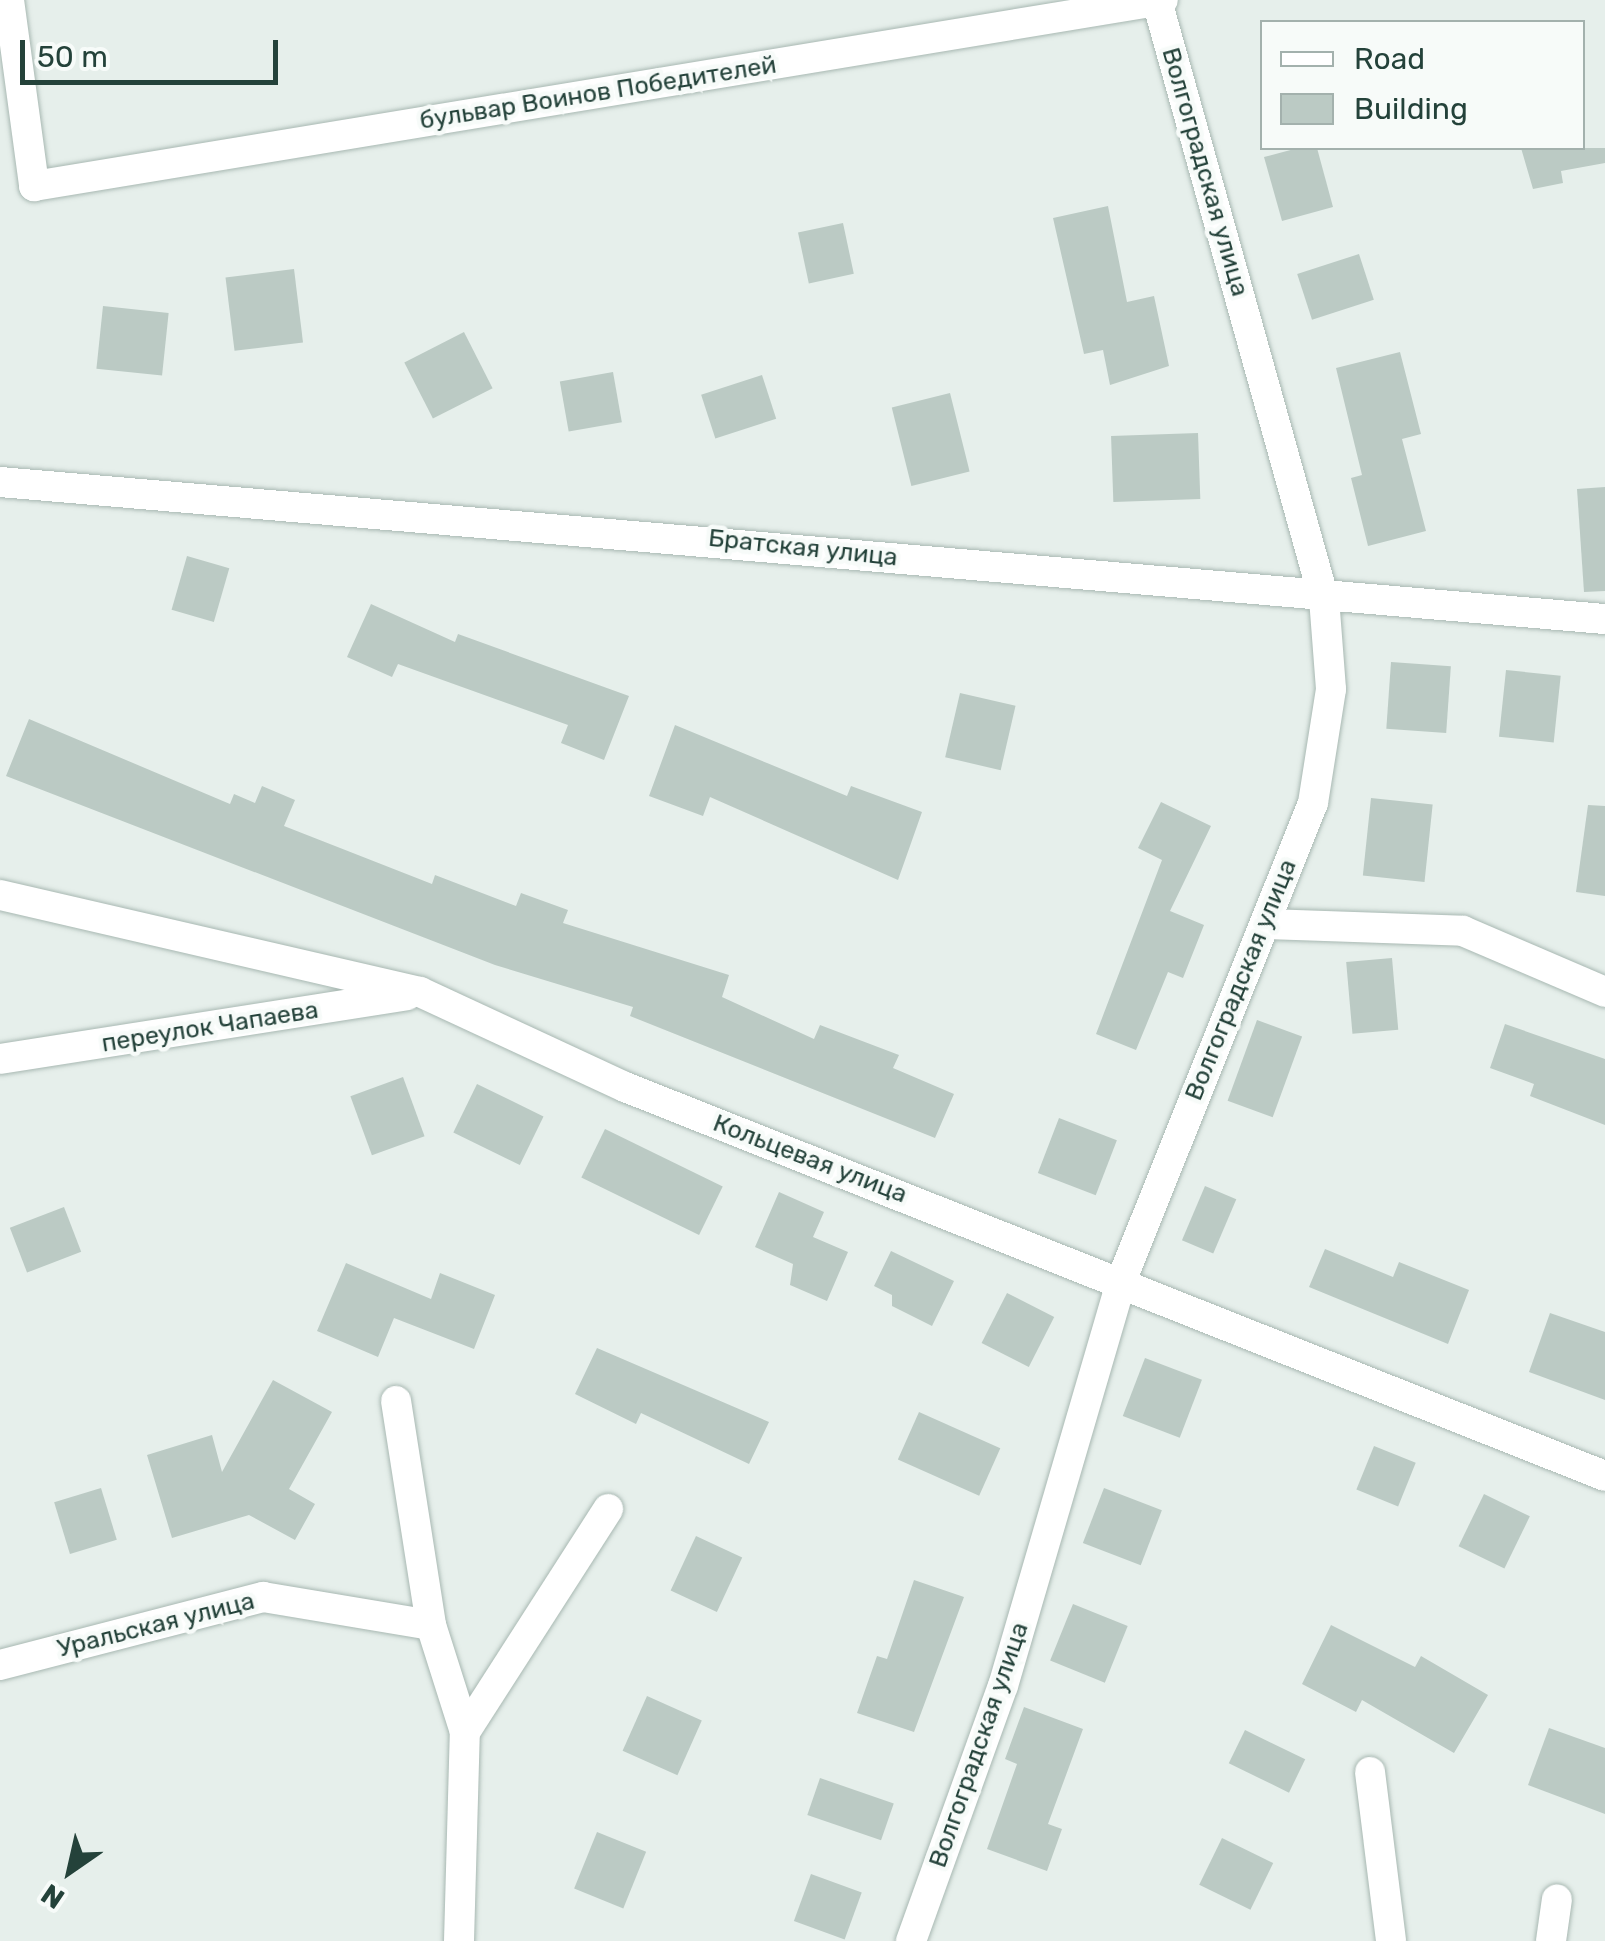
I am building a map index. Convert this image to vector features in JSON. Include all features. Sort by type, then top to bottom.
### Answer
[{"type":"street","name":"бульвар Воинов Победителей","points":[[9,0],[34,186],[1160,0]]},
{"type":"street","name":"Волгоградская улица","points":[[911,1941],[1003,1686],[1122,1279],[1313,802],[1331,689],[1324,599],[1160,0]]},
{"type":"street","name":"Братская улица","points":[[0,482],[582,527],[1324,599],[1605,619]]},
{"type":"street","name":"Кольцевая улица","points":[[0,895],[420,992],[625,1087],[1122,1279],[1605,1476]]},
{"type":"street","points":[[1267,924],[1462,931],[1605,992]]},
{"type":"street","name":"переулок Чапаева","points":[[0,1059],[420,992]]},
{"type":"street","points":[[396,1401],[432,1624],[465,1732],[460,1941]]},
{"type":"street","points":[[465,1732],[608,1509]]},
{"type":"street","name":"Уральская улица","points":[[0,1665],[263,1597],[432,1624]]},
{"type":"street","points":[[1370,1772],[1391,1941]]},
{"type":"street","points":[[1551,1941],[1556,1899]]},
{"type":"building","points":[[1605,148],[1605,163],[1561,171],[1563,183],[1533,189],[1522,150]]},
{"type":"building","points":[[1290,150],[1318,150],[1333,207],[1282,221],[1264,157]]},
{"type":"building","points":[[1108,206],[1127,302],[1154,296],[1169,366],[1110,385],[1103,350],[1084,354],[1053,218]]},
{"type":"building","points":[[843,223],[854,274],[809,283],[798,233]]},
{"type":"building","points":[[1359,254],[1374,300],[1312,320],[1297,274]]},
{"type":"building","points":[[294,269],[303,342],[235,351],[226,277]]},
{"type":"building","points":[[103,306],[169,313],[162,376],[96,369]]},
{"type":"building","points":[[464,332],[493,388],[433,419],[404,362]]},
{"type":"building","points":[[1400,352],[1421,434],[1402,439],[1426,531],[1368,546],[1351,478],[1362,475],[1336,368]]},
{"type":"building","points":[[613,372],[622,422],[569,432],[560,381]]},
{"type":"building","points":[[762,375],[776,419],[715,439],[701,395]]},
{"type":"building","points":[[950,393],[970,472],[911,486],[892,408]]},
{"type":"building","points":[[1198,433],[1200,499],[1113,502],[1111,436]]},
{"type":"building","points":[[1605,487],[1605,591],[1584,592],[1577,489]]},
{"type":"building","points":[[187,556],[229,568],[214,622],[172,610]]},
{"type":"building","points":[[371,604],[455,642],[458,634],[629,696],[604,760],[561,743],[568,725],[398,664],[392,677],[347,657]]},
{"type":"building","points":[[1391,662],[1451,666],[1446,733],[1386,729]]},
{"type":"building","points":[[1506,670],[1561,676],[1554,742],[1499,737]]},
{"type":"building","points":[[960,693],[1016,706],[1001,770],[945,757]]},
{"type":"building","points":[[29,719],[230,804],[234,794],[255,803],[262,786],[295,800],[284,826],[432,884],[435,875],[516,906],[521,893],[568,910],[563,923],[729,975],[722,997],[814,1039],[820,1025],[899,1055],[893,1068],[954,1094],[935,1138],[630,1016],[633,1007],[495,965],[6,776]]},
{"type":"building","points":[[675,725],[847,796],[851,786],[922,812],[898,880],[710,797],[703,816],[649,796]]},
{"type":"building","points":[[1371,798],[1433,804],[1425,882],[1363,876]]},
{"type":"building","points":[[1161,802],[1211,826],[1170,911],[1204,925],[1183,978],[1168,972],[1136,1050],[1096,1034],[1162,860],[1138,848]]},
{"type":"building","points":[[1588,805],[1605,806],[1605,896],[1576,892]]},
{"type":"building","points":[[1392,958],[1398,1030],[1352,1034],[1346,962]]},
{"type":"building","points":[[1257,1020],[1302,1036],[1273,1117],[1228,1101]]},
{"type":"building","points":[[1505,1024],[1605,1059],[1605,1125],[1530,1096],[1534,1084],[1490,1068]]},
{"type":"building","points":[[403,1077],[425,1136],[372,1155],[350,1096]]},
{"type":"building","points":[[477,1084],[544,1116],[520,1165],[453,1133]]},
{"type":"building","points":[[1059,1118],[1117,1140],[1096,1195],[1038,1173]]},
{"type":"building","points":[[605,1129],[723,1186],[699,1235],[581,1178]]},
{"type":"building","points":[[1205,1186],[1236,1199],[1213,1254],[1182,1240]]},
{"type":"building","points":[[779,1192],[824,1212],[813,1237],[848,1252],[827,1301],[790,1285],[793,1264],[755,1247]]},
{"type":"building","points":[[64,1207],[81,1252],[27,1273],[10,1228]]},
{"type":"building","points":[[1325,1249],[1393,1277],[1399,1262],[1469,1290],[1448,1344],[1309,1287]]},
{"type":"building","points":[[891,1251],[954,1281],[932,1326],[892,1306],[892,1295],[874,1286]]},
{"type":"building","points":[[346,1263],[431,1299],[440,1273],[495,1295],[474,1349],[394,1318],[378,1357],[317,1331]]},
{"type":"building","points":[[1007,1293],[1054,1317],[1029,1367],[982,1343]]},
{"type":"building","points":[[1550,1313],[1605,1332],[1605,1400],[1529,1372]]},
{"type":"building","points":[[597,1348],[769,1422],[749,1464],[641,1413],[636,1424],[575,1394]]},
{"type":"building","points":[[1145,1358],[1202,1380],[1180,1438],[1123,1416]]},
{"type":"building","points":[[273,1380],[332,1412],[289,1489],[315,1504],[295,1540],[249,1515],[172,1538],[147,1455],[212,1435],[222,1472]]},
{"type":"building","points":[[919,1412],[1000,1448],[979,1496],[898,1460]]},
{"type":"building","points":[[1374,1446],[1416,1463],[1398,1506],[1356,1490]]},
{"type":"building","points":[[101,1488],[117,1540],[70,1554],[54,1502]]},
{"type":"building","points":[[1104,1488],[1162,1510],[1141,1565],[1083,1543]]},
{"type":"building","points":[[1484,1494],[1530,1516],[1504,1568],[1459,1546]]},
{"type":"building","points":[[696,1536],[742,1558],[717,1612],[671,1590]]},
{"type":"building","points":[[914,1580],[964,1597],[914,1732],[857,1713],[877,1656],[887,1659]]},
{"type":"building","points":[[1073,1604],[1128,1626],[1105,1683],[1050,1661]]},
{"type":"building","points":[[1331,1625],[1415,1667],[1421,1656],[1488,1695],[1454,1753],[1362,1700],[1356,1712],[1302,1684]]},
{"type":"building","points":[[647,1696],[702,1720],[677,1775],[623,1751]]},
{"type":"building","points":[[1024,1707],[1083,1729],[1048,1824],[1062,1829],[1047,1871],[987,1849],[1017,1764],[1005,1759]]},
{"type":"building","points":[[1549,1728],[1605,1748],[1605,1814],[1528,1785]]},
{"type":"building","points":[[1245,1730],[1305,1759],[1289,1793],[1229,1763]]},
{"type":"building","points":[[820,1778],[894,1803],[881,1840],[807,1815]]},
{"type":"building","points":[[597,1832],[646,1852],[623,1908],[574,1889]]},
{"type":"building","points":[[1222,1838],[1273,1863],[1250,1910],[1199,1885]]},
{"type":"building","points":[[811,1874],[862,1892],[845,1939],[794,1921]]}]
